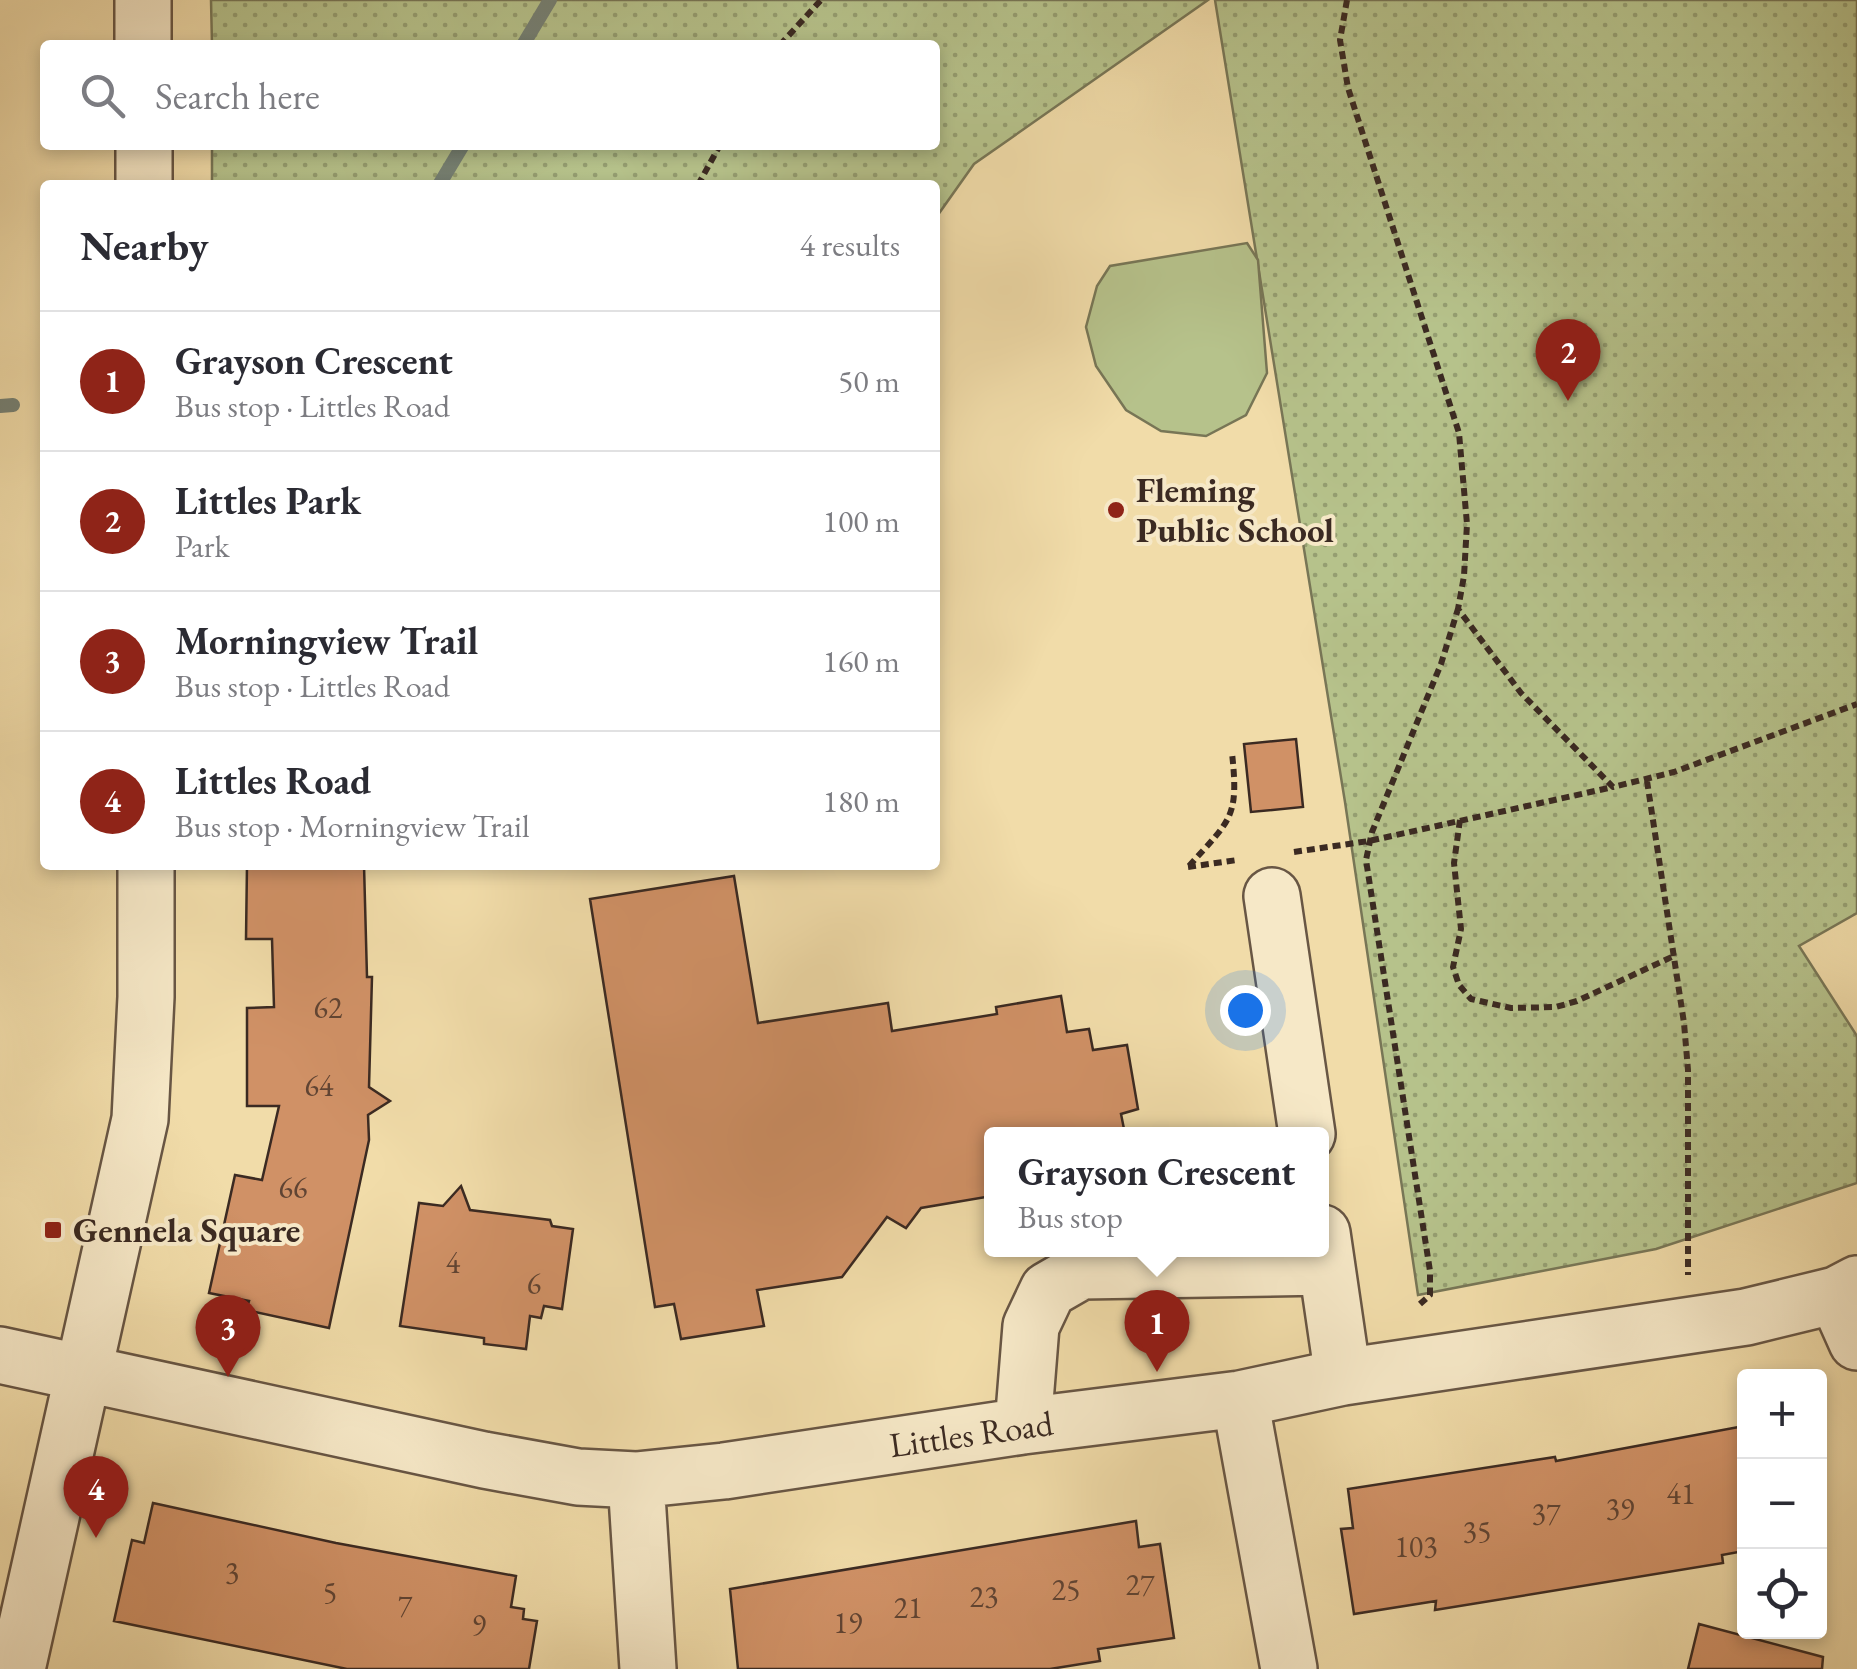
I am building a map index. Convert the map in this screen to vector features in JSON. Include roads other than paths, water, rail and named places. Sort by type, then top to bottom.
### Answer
[{"type":"street","points":[[143,0],[143,40]]},
{"type":"street","points":[[144,150],[144,180]]},
{"type":"street","points":[[17,1669],[140,1119],[146,996],[146,870]]},
{"type":"street","points":[[1268,870],[1307,1127]]},
{"type":"street","points":[[1023,1426],[1031,1326],[1048,1290],[1081,1271],[1243,1257]]},
{"type":"street","points":[[1325,1257],[1343,1377]]},
{"type":"street","name":"Littles Road","points":[[84,1374],[484,1460],[578,1477],[636,1480],[724,1472],[1023,1426],[1240,1399],[1343,1377],[1746,1317],[1850,1307]]},
{"type":"street","points":[[0,1355],[84,1374]]},
{"type":"street","points":[[1240,1399],[1289,1669]]},
{"type":"street","points":[[636,1480],[648,1669]]},
{"type":"waterway","points":[[526,40],[550,0]]},
{"type":"waterway","points":[[442,180],[460,150]]},
{"type":"waterway","points":[[0,406],[13,405]]},
{"type":"place","name":"Littles Park","points":[[1568,401]]},
{"type":"place","name":"Fleming Public School","points":[[1116,510]]},
{"type":"place","name":"Gennela Square","points":[[53,1230]]},
{"type":"place","name":"Grayson Crescent","points":[[1157,1372]]},
{"type":"place","name":"Morningview Trail","points":[[228,1377]]},
{"type":"place","name":"Littles Road","points":[[96,1538]]}]
